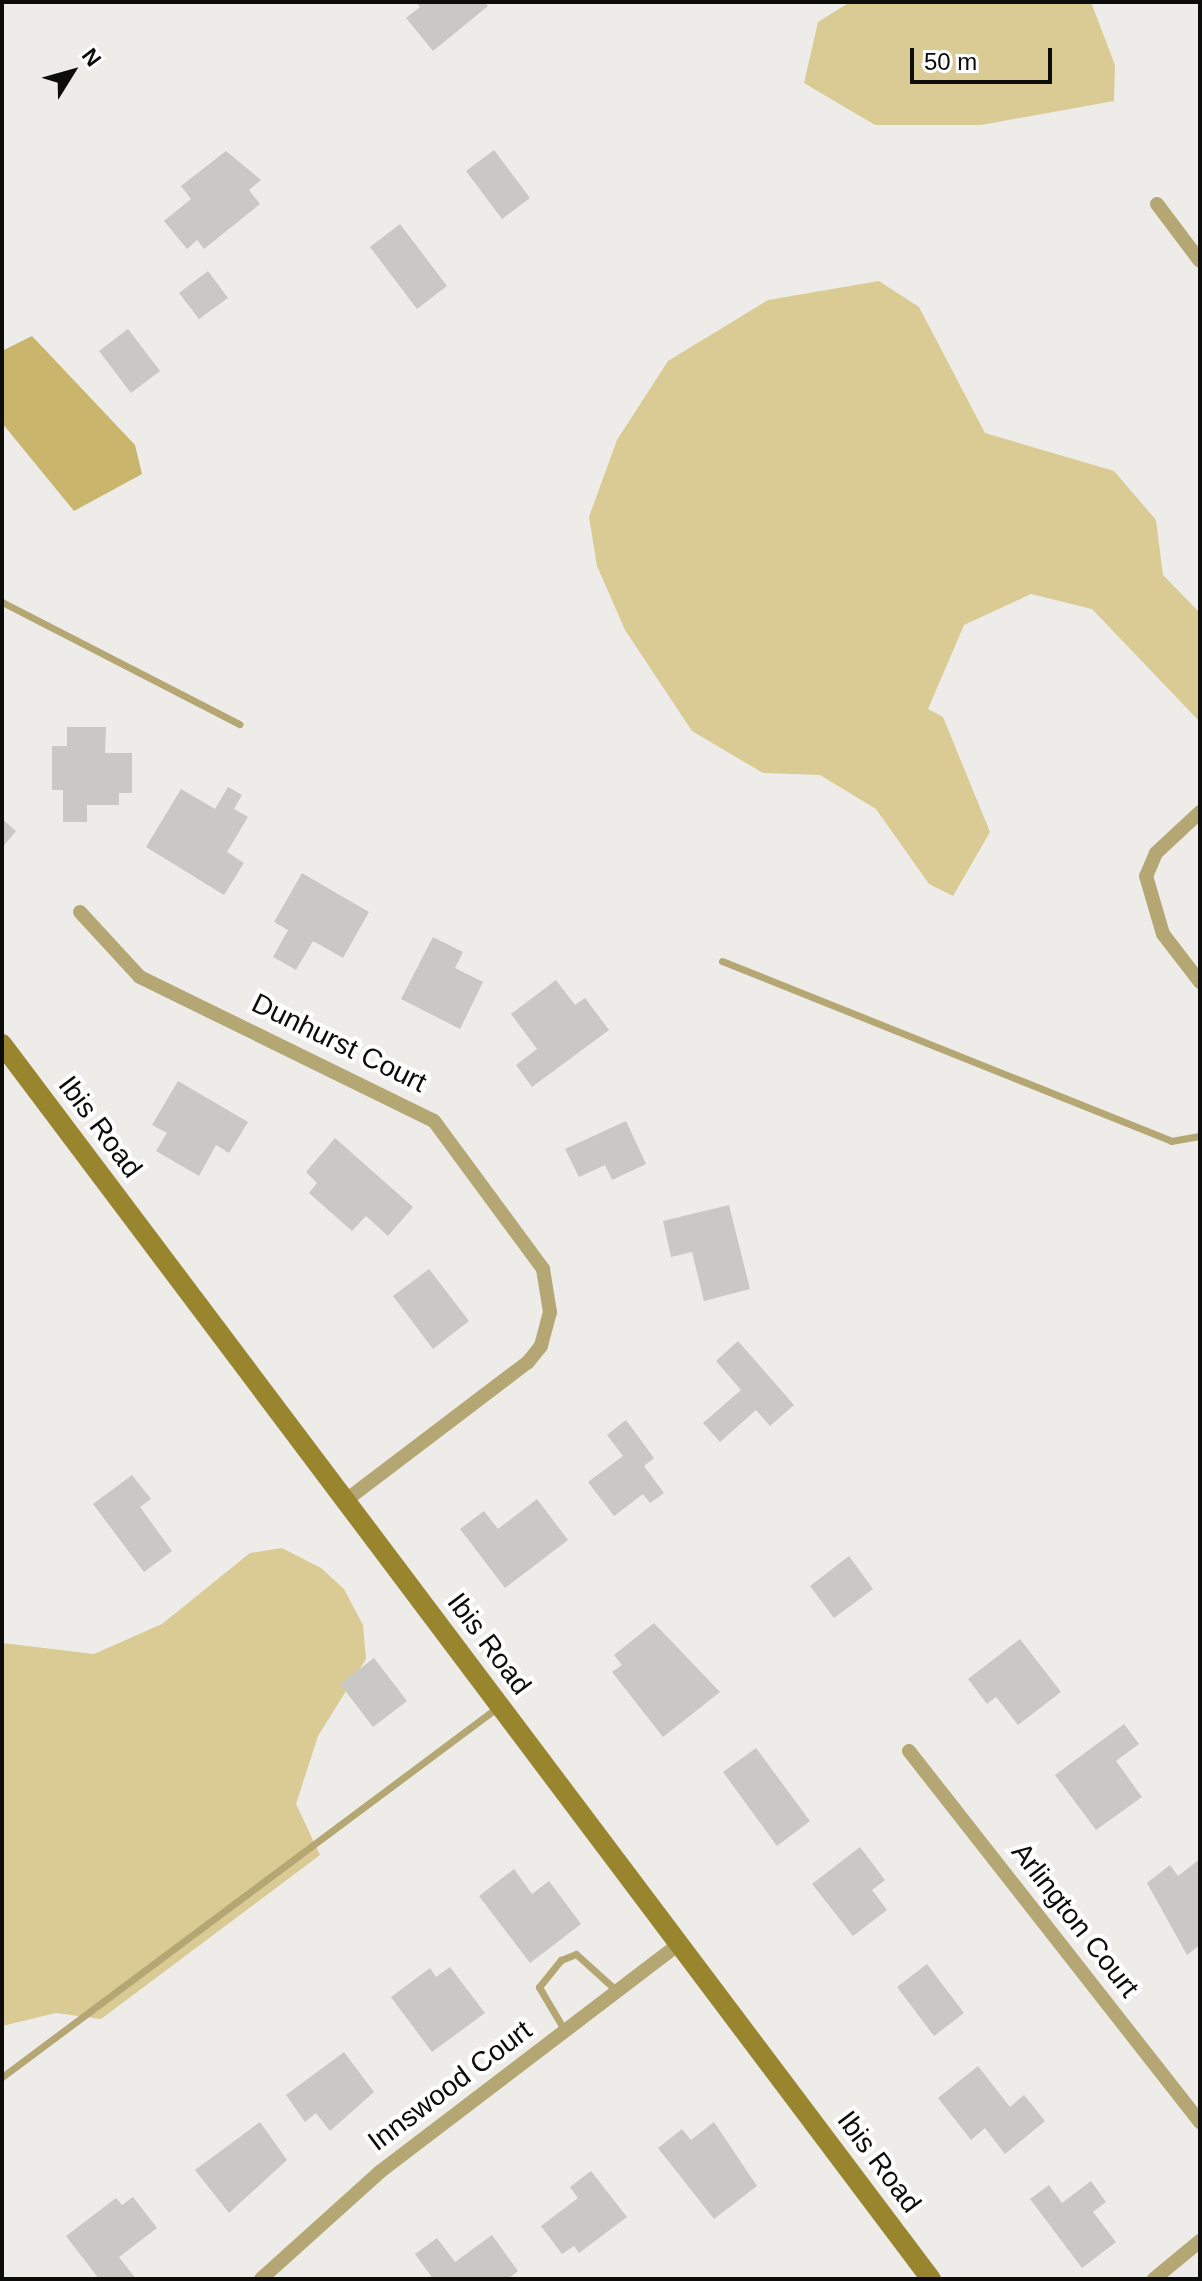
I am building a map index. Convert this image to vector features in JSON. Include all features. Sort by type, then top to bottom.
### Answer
[{"type":"street","points":[[1157,204],[1200,261]]},
{"type":"street","points":[[1200,812],[1156,853],[1146,876],[1163,934],[1200,982]]},
{"type":"street","name":"Dunhurst Court","points":[[80,912],[140,977],[434,1121],[543,1269],[550,1312],[541,1346],[528,1362],[346,1500]]},
{"type":"street","name":"Ibis Road","points":[[2,1044],[931,2279]]},
{"type":"street","name":"Arlington Court","points":[[909,1751],[1200,2122]]},
{"type":"street","name":"Innswood Court","points":[[261,2279],[381,2171],[679,1944]]},
{"type":"street","points":[[1154,2279],[1200,2241]]},
{"type":"lane","points":[[2,602],[239,724]]},
{"type":"lane","points":[[722,961],[1171,1141],[1200,1136]]},
{"type":"lane","points":[[2,2077],[500,1705]]},
{"type":"lane","points":[[565,2031],[539,1987],[561,1960],[576,1954],[617,1991]]},
{"type":"shaded area","points":[[850,2],[1091,2],[1115,65],[1114,101],[981,125],[875,125],[804,83],[818,22]]},
{"type":"shaded area","points":[[879,281],[919,307],[985,433],[1114,471],[1156,520],[1163,575],[1200,613],[1200,722],[1092,609],[1031,594],[964,625],[928,709],[943,717],[990,832],[953,896],[929,884],[876,809],[820,775],[763,773],[692,731],[625,630],[597,566],[589,517],[617,440],[668,361],[768,300]]},
{"type":"shaded area","points":[[32,336],[135,445],[142,474],[74,511],[2,423],[2,351]]},
{"type":"shaded area","points":[[282,1548],[321,1568],[344,1589],[363,1625],[366,1659],[318,1736],[296,1804],[320,1855],[101,2019],[56,2013],[2,2026],[2,1643],[94,1654],[162,1624],[250,1553]]},
{"type":"building","points":[[416,2],[485,2],[488,6],[433,51],[406,18],[420,7]]},
{"type":"building","points":[[494,150],[530,198],[502,219],[466,171]]},
{"type":"building","points":[[226,151],[261,180],[249,190],[260,204],[204,249],[197,240],[187,249],[164,221],[191,199],[181,186]]},
{"type":"building","points":[[400,224],[447,286],[417,309],[370,247]]},
{"type":"building","points":[[208,271],[228,298],[199,319],[179,293]]},
{"type":"building","points":[[128,329],[160,371],[131,393],[99,351]]},
{"type":"building","points":[[67,727],[106,727],[105,753],[132,753],[132,793],[119,793],[119,805],[87,805],[87,822],[63,822],[63,790],[52,790],[52,746],[67,746]]},
{"type":"building","points":[[228,787],[242,795],[234,809],[248,817],[227,852],[244,863],[224,895],[146,847],[181,789],[215,809]]},
{"type":"building","points":[[2,819],[16,831],[2,848]]},
{"type":"building","points":[[302,873],[369,912],[343,958],[313,941],[296,970],[273,957],[288,930],[274,922]]},
{"type":"building","points":[[433,937],[463,952],[455,968],[483,982],[460,1029],[401,999]]},
{"type":"building","points":[[556,980],[575,1005],[585,998],[609,1030],[532,1087],[516,1065],[537,1049],[511,1014]]},
{"type":"building","points":[[178,1081],[248,1122],[229,1153],[216,1145],[199,1176],[156,1151],[167,1133],[152,1125]]},
{"type":"building","points":[[626,1121],[646,1164],[612,1180],[605,1165],[579,1177],[565,1149]]},
{"type":"building","points":[[335,1138],[413,1207],[388,1236],[366,1216],[352,1231],[309,1193],[317,1183],[306,1172]]},
{"type":"building","points":[[729,1205],[750,1289],[704,1301],[692,1252],[671,1257],[663,1221]]},
{"type":"building","points":[[429,1269],[469,1321],[433,1349],[393,1296]]},
{"type":"building","points":[[738,1341],[794,1405],[770,1426],[756,1410],[720,1442],[703,1423],[741,1390],[716,1361]]},
{"type":"building","points":[[626,1420],[654,1458],[644,1466],[664,1493],[650,1503],[643,1494],[614,1516],[588,1482],[623,1456],[607,1435]]},
{"type":"building","points":[[132,1475],[151,1499],[140,1507],[172,1551],[144,1572],[93,1504]]},
{"type":"building","points":[[537,1499],[568,1540],[505,1588],[460,1529],[484,1511],[498,1529]]},
{"type":"building","points":[[849,1556],[873,1589],[834,1618],[810,1586]]},
{"type":"building","points":[[654,1623],[720,1692],[663,1737],[612,1672],[622,1665],[614,1655]]},
{"type":"building","points":[[1020,1639],[1061,1692],[1018,1725],[996,1697],[987,1704],[968,1679]]},
{"type":"building","points":[[374,1658],[407,1701],[373,1727],[340,1684]]},
{"type":"building","points":[[1124,1724],[1139,1744],[1116,1761],[1142,1797],[1096,1830],[1055,1775]]},
{"type":"building","points":[[756,1748],[810,1821],[777,1846],[723,1772]]},
{"type":"building","points":[[860,1847],[885,1880],[872,1890],[887,1910],[853,1936],[812,1884]]},
{"type":"building","points":[[1200,1859],[1200,1945],[1187,1955],[1147,1883],[1170,1865],[1178,1876]]},
{"type":"building","points":[[514,1869],[532,1894],[549,1881],[581,1924],[530,1963],[479,1896]]},
{"type":"building","points":[[927,1964],[964,2013],[934,2036],[897,1987]]},
{"type":"building","points":[[450,1967],[485,2013],[432,2052],[391,1997],[430,1968],[436,1977]]},
{"type":"building","points":[[344,2052],[374,2092],[330,2131],[316,2113],[305,2122],[286,2095]]},
{"type":"building","points":[[978,2066],[1010,2107],[1024,2095],[1045,2121],[1005,2154],[985,2128],[971,2140],[938,2098]]},
{"type":"building","points":[[260,2122],[287,2160],[229,2213],[195,2170]]},
{"type":"building","points":[[714,2122],[757,2186],[714,2219],[658,2148],[682,2129],[691,2140]]},
{"type":"building","points":[[591,2171],[627,2217],[579,2253],[574,2246],[562,2254],[541,2226],[578,2198],[570,2187]]},
{"type":"building","points":[[1091,2181],[1106,2202],[1093,2212],[1116,2242],[1082,2268],[1030,2199],[1049,2185],[1062,2203]]},
{"type":"building","points":[[133,2197],[157,2228],[119,2257],[136,2279],[99,2279],[66,2236],[116,2198],[122,2205]]},
{"type":"building","points":[[492,2235],[518,2271],[508,2279],[433,2279],[415,2254],[437,2238],[455,2262]]}]
